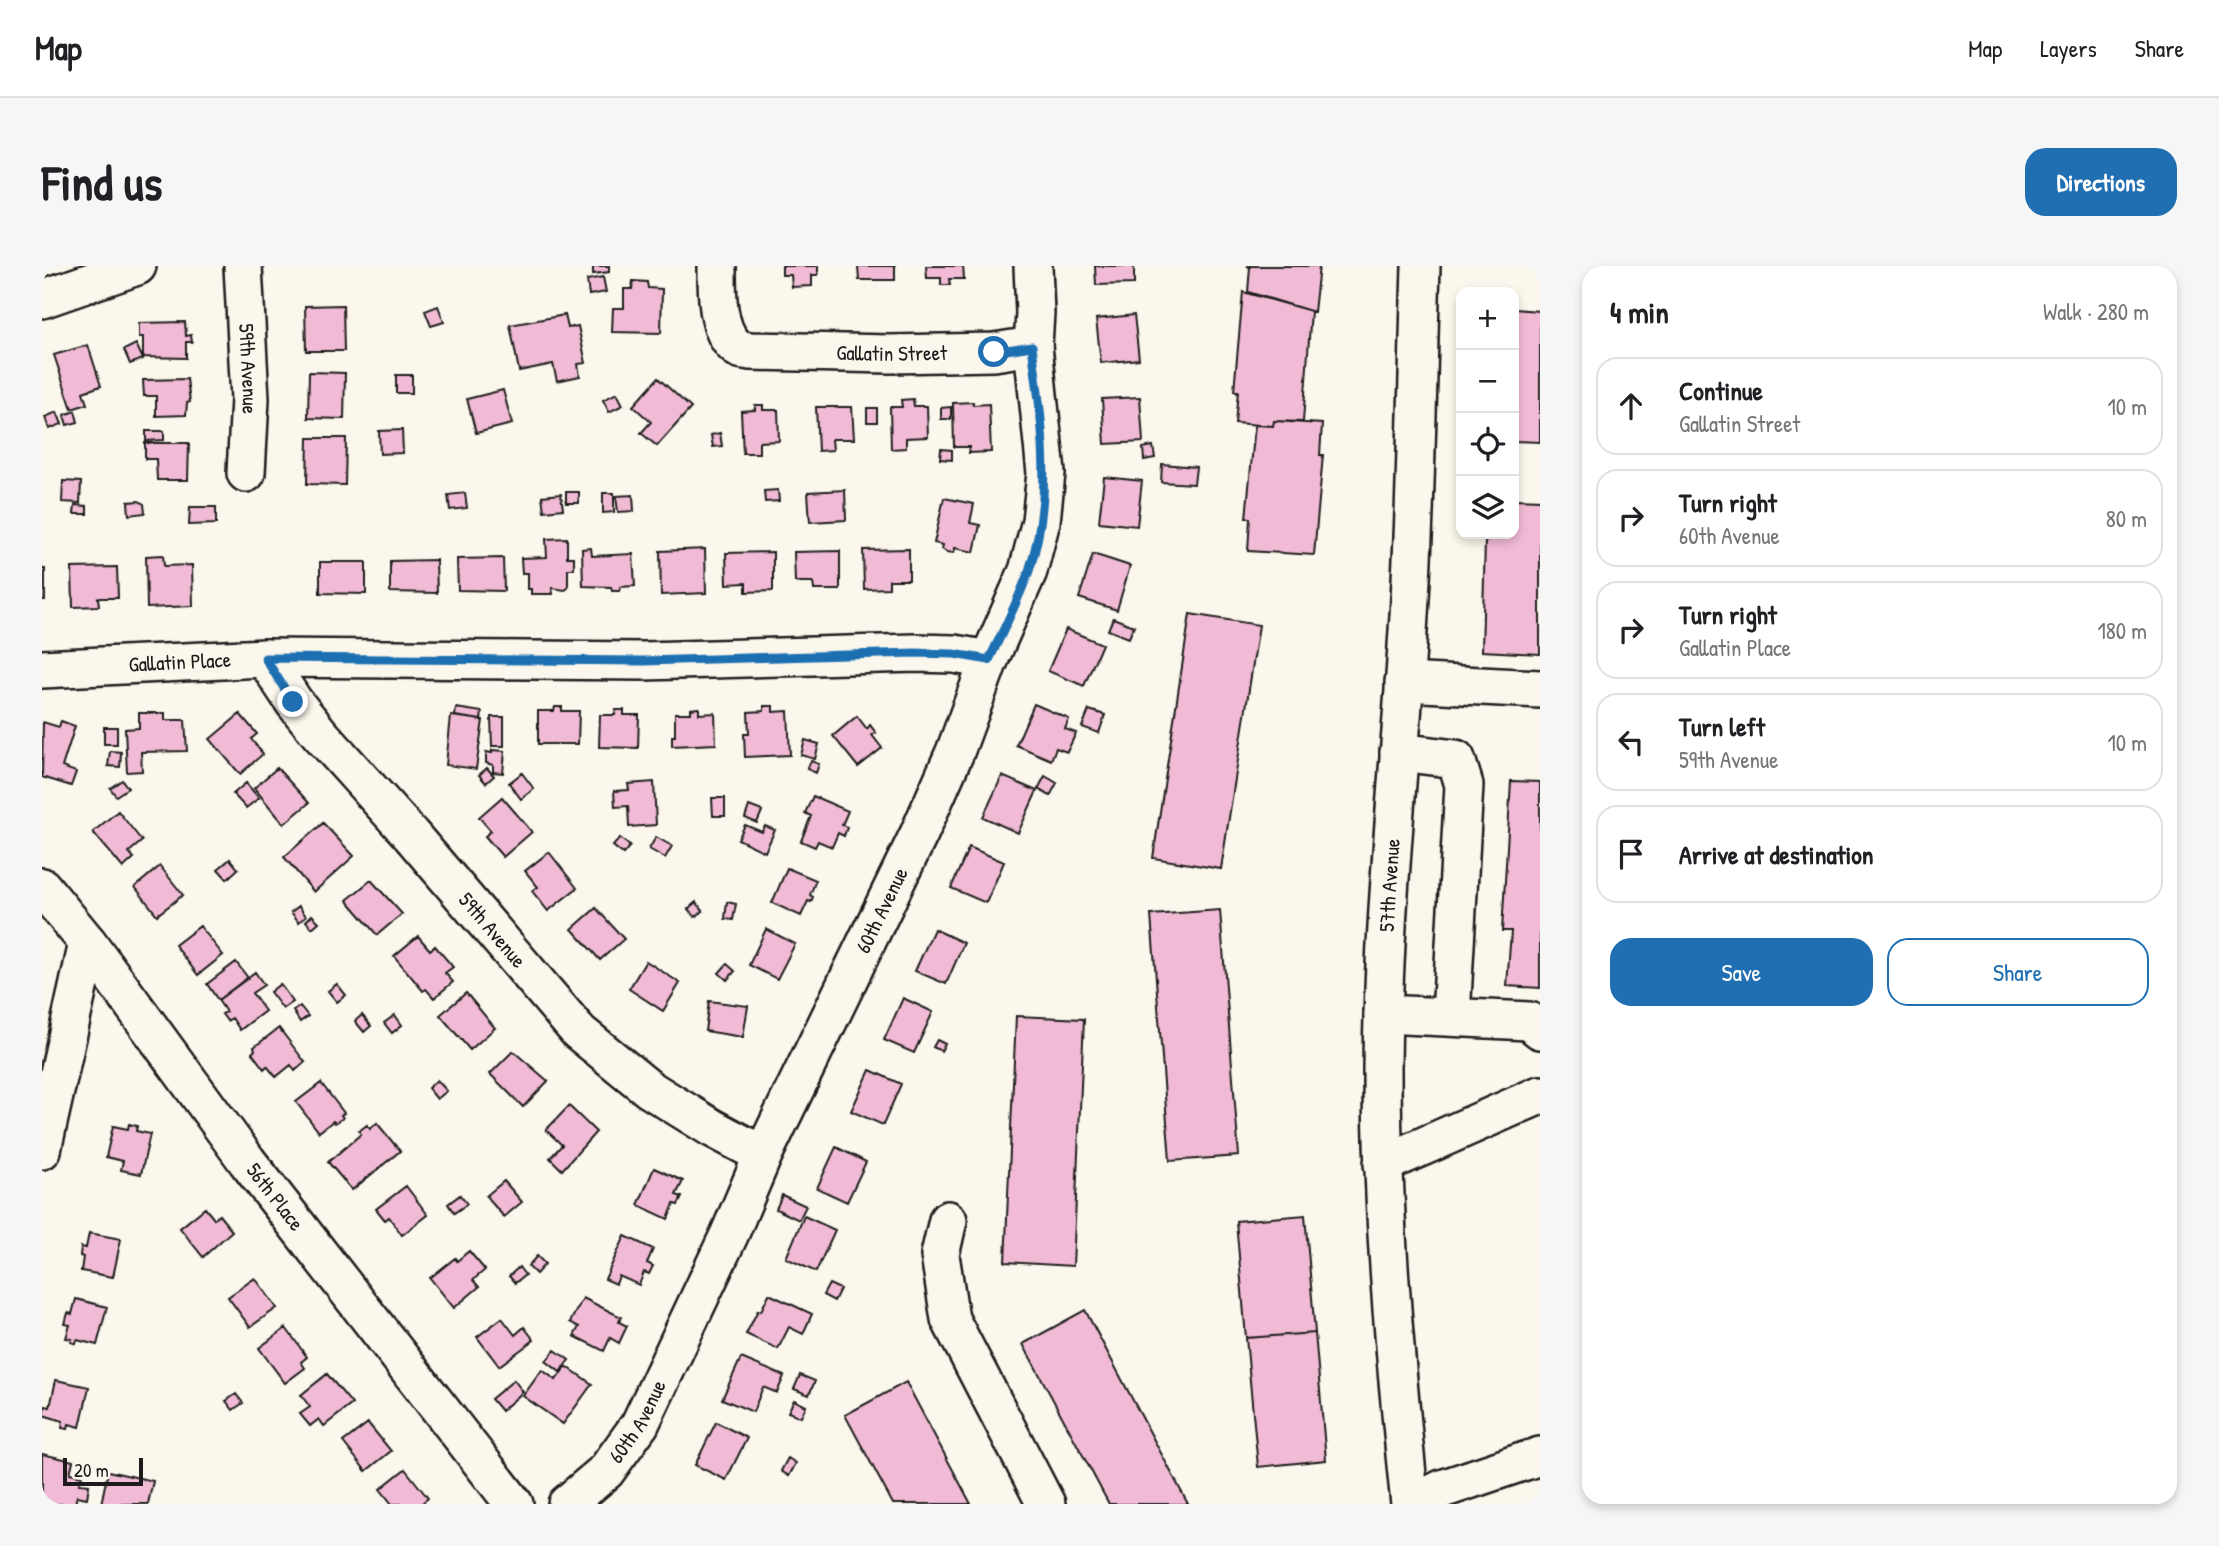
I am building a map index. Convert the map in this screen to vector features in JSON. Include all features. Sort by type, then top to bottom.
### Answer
[{"type":"street","points":[[42,299],[137,266]]},
{"type":"street","name":"59th Avenue","points":[[243,266],[250,399],[246,473]]},
{"type":"street","name":"Gallatin Street","points":[[717,266],[721,317],[728,338],[737,349],[853,354],[994,352],[1032,346]]},
{"type":"street","name":"60th Avenue","points":[[567,1504],[606,1471],[639,1424],[730,1233],[763,1155],[919,834],[1028,571],[1041,521],[1045,473],[1032,346],[1035,313],[1033,266]]},
{"type":"street","name":"57th Avenue","points":[[1411,1504],[1398,1397],[1383,1164],[1383,1014],[1386,918],[1415,496],[1421,266]]},
{"type":"street","name":"Gallatin Place","points":[[42,669],[265,658],[644,661],[915,653],[954,654],[989,660]]},
{"type":"street","name":"59th Avenue","points":[[265,658],[293,702],[579,1032],[649,1089],[712,1128],[763,1155]]},
{"type":"street","points":[[1404,682],[1540,689]]},
{"type":"street","points":[[1399,752],[1456,759],[1464,785],[1451,1016]]},
{"type":"street","name":"56th Place","points":[[42,887],[88,943],[247,1161],[514,1504]]},
{"type":"street","points":[[42,1150],[88,943]]},
{"type":"street","points":[[1383,1014],[1451,1016],[1536,1024]]},
{"type":"street","points":[[1383,1164],[1540,1095]]},
{"type":"street","points":[[948,1220],[940,1255],[950,1320],[1046,1504]]},
{"type":"street","points":[[1411,1504],[1442,1489],[1540,1456]]},
{"type":"building","points":[[593,266],[609,266],[609,272],[593,274]]},
{"type":"building","points":[[782,266],[818,266],[818,275],[812,275],[812,286],[792,287],[791,275],[782,275]]},
{"type":"building","points":[[858,266],[895,266],[895,280],[859,280]]},
{"type":"building","points":[[926,266],[963,266],[964,279],[949,279],[950,285],[941,285],[941,278],[927,278]]},
{"type":"building","points":[[1095,266],[1134,266],[1134,284],[1096,285]]},
{"type":"building","points":[[1247,266],[1319,266],[1314,312],[1248,292],[1250,267]]},
{"type":"building","points":[[603,277],[606,292],[589,295],[587,280]]},
{"type":"building","points":[[633,281],[647,282],[648,288],[662,289],[661,333],[612,332],[613,308],[624,308],[624,289],[632,289]]},
{"type":"building","points":[[1243,292],[1311,311],[1303,422],[1274,421],[1273,426],[1235,423],[1238,391],[1234,391]]},
{"type":"building","points":[[343,305],[344,351],[306,351],[305,306]]},
{"type":"building","points":[[438,306],[444,322],[431,326],[425,311]]},
{"type":"building","points":[[1519,309],[1540,311],[1540,442],[1519,441]]},
{"type":"building","points":[[565,315],[568,328],[578,326],[586,363],[578,364],[580,376],[557,381],[553,364],[519,371],[510,325]]},
{"type":"building","points":[[1134,315],[1139,359],[1101,363],[1096,319]]},
{"type":"building","points":[[185,322],[186,336],[191,335],[192,342],[186,342],[186,358],[143,357],[143,337],[139,337],[139,323]]},
{"type":"building","points":[[136,344],[143,359],[130,364],[124,350]]},
{"type":"building","points":[[88,345],[101,386],[83,392],[87,404],[72,409],[54,355]]},
{"type":"building","points":[[309,372],[345,373],[344,419],[308,418]]},
{"type":"building","points":[[396,375],[412,375],[412,393],[396,393]]},
{"type":"building","points":[[658,378],[691,408],[657,446],[641,433],[651,422],[633,406]]},
{"type":"building","points":[[187,379],[190,402],[187,403],[186,415],[156,416],[156,396],[144,396],[143,380]]},
{"type":"building","points":[[503,390],[512,424],[476,433],[467,399]]},
{"type":"building","points":[[617,393],[623,405],[609,412],[603,400]]},
{"type":"building","points":[[1140,397],[1143,442],[1105,444],[1102,399]]},
{"type":"building","points":[[913,399],[914,406],[927,406],[928,437],[906,438],[906,448],[891,449],[890,407],[902,407],[901,400]]},
{"type":"building","points":[[973,402],[973,405],[989,404],[991,452],[969,453],[969,447],[954,447],[953,403]]},
{"type":"building","points":[[755,405],[763,405],[763,410],[778,410],[779,441],[759,442],[759,453],[743,453],[741,411],[755,410]]},
{"type":"building","points":[[816,407],[852,407],[854,439],[832,439],[833,450],[818,451]]},
{"type":"building","points":[[951,407],[951,419],[941,419],[941,408]]},
{"type":"building","points":[[867,408],[877,408],[877,422],[867,422]]},
{"type":"building","points":[[75,411],[78,422],[67,425],[64,415]]},
{"type":"building","points":[[57,412],[62,424],[49,429],[45,417]]},
{"type":"building","points":[[1274,421],[1322,424],[1320,455],[1323,455],[1314,555],[1248,551],[1250,518],[1246,518],[1255,425],[1273,426]]},
{"type":"building","points":[[402,430],[403,453],[380,454],[379,431]]},
{"type":"building","points":[[146,431],[164,431],[164,440],[146,441]]},
{"type":"building","points":[[720,433],[722,446],[713,447],[711,435]]},
{"type":"building","points":[[308,438],[346,438],[345,485],[307,484]]},
{"type":"building","points":[[145,443],[189,443],[188,480],[157,480],[156,459],[145,459]]},
{"type":"building","points":[[1153,446],[1155,458],[1144,460],[1143,448]]},
{"type":"building","points":[[941,449],[952,450],[952,460],[940,459]]},
{"type":"building","points":[[1162,464],[1196,467],[1194,484],[1161,482]]},
{"type":"building","points":[[1104,477],[1142,481],[1137,526],[1099,522]]},
{"type":"building","points":[[63,481],[81,482],[80,503],[62,502]]},
{"type":"building","points":[[778,490],[779,501],[765,502],[764,491]]},
{"type":"building","points":[[845,490],[846,520],[810,522],[808,492]]},
{"type":"building","points":[[566,492],[579,492],[579,503],[566,503]]},
{"type":"building","points":[[465,493],[467,508],[450,510],[448,495]]},
{"type":"building","points":[[603,493],[614,493],[614,512],[603,513]]},
{"type":"building","points":[[561,494],[563,509],[544,511],[542,496]]},
{"type":"building","points":[[633,495],[634,511],[618,512],[616,496]]},
{"type":"building","points":[[944,498],[974,504],[970,523],[980,525],[974,552],[955,548],[954,553],[947,552],[942,549],[943,545],[934,543]]},
{"type":"building","points":[[1519,499],[1540,500],[1540,654],[1482,651],[1485,541],[1519,539]]},
{"type":"building","points":[[139,501],[144,504],[145,513],[129,515],[128,502]]},
{"type":"building","points":[[75,505],[87,506],[87,514],[74,514]]},
{"type":"building","points":[[190,507],[216,507],[216,524],[189,525]]},
{"type":"building","points":[[567,538],[567,557],[574,557],[574,569],[568,569],[568,588],[552,588],[553,594],[531,594],[531,589],[528,589],[528,573],[522,573],[521,558],[547,557],[546,539]]},
{"type":"building","points":[[591,548],[592,556],[633,554],[635,586],[620,587],[620,591],[612,591],[611,587],[583,586],[582,549]]},
{"type":"building","points":[[705,549],[706,593],[661,595],[660,551]]},
{"type":"building","points":[[909,549],[909,580],[889,580],[889,588],[864,589],[863,550]]},
{"type":"building","points":[[840,551],[840,590],[814,590],[813,582],[795,582],[794,552]]},
{"type":"building","points":[[773,552],[773,591],[746,592],[746,583],[727,584],[726,553]]},
{"type":"building","points":[[1093,554],[1130,566],[1117,610],[1079,598]]},
{"type":"building","points":[[163,555],[164,566],[192,565],[193,606],[147,608],[146,556]]},
{"type":"building","points":[[503,558],[504,591],[458,590],[457,559]]},
{"type":"building","points":[[436,560],[437,593],[390,592],[390,561]]},
{"type":"building","points":[[320,562],[366,562],[366,594],[320,593]]},
{"type":"building","points":[[117,567],[118,598],[98,598],[99,606],[73,607],[72,568]]},
{"type":"building","points":[[42,569],[45,569],[45,600],[42,600]]},
{"type":"building","points":[[1190,614],[1259,625],[1221,869],[1153,858]]},
{"type":"building","points":[[1113,618],[1134,626],[1129,638],[1108,630]]},
{"type":"building","points":[[1066,629],[1102,644],[1084,686],[1048,671]]},
{"type":"building","points":[[1034,704],[1069,719],[1065,729],[1076,733],[1067,752],[1056,748],[1051,760],[1016,745]]},
{"type":"building","points":[[764,706],[773,706],[773,712],[788,711],[790,755],[745,757],[744,734],[749,734],[748,712],[764,711]]},
{"type":"building","points":[[555,707],[562,707],[562,711],[579,711],[578,744],[538,744],[538,711],[554,711]]},
{"type":"building","points":[[456,708],[482,712],[481,720],[455,716]]},
{"type":"building","points":[[699,708],[699,714],[715,713],[716,744],[672,746],[675,713],[691,713],[691,709]]},
{"type":"building","points":[[616,710],[624,710],[624,715],[639,715],[638,748],[599,747],[600,715],[615,715]]},
{"type":"building","points":[[1089,710],[1105,715],[1099,733],[1082,727]]},
{"type":"building","points":[[139,713],[165,713],[165,720],[185,720],[187,751],[141,752],[142,771],[127,772],[125,729],[139,728]]},
{"type":"building","points":[[240,714],[257,734],[251,739],[263,754],[240,774],[210,739]]},
{"type":"building","points":[[451,716],[483,720],[476,769],[446,765]]},
{"type":"building","points":[[857,716],[867,729],[870,725],[876,733],[872,735],[882,748],[858,767],[833,736]]},
{"type":"building","points":[[491,717],[504,717],[504,746],[492,746]]},
{"type":"building","points":[[61,721],[75,726],[62,767],[76,772],[71,786],[42,777],[43,722],[59,727]]},
{"type":"building","points":[[104,727],[117,727],[117,744],[104,744]]},
{"type":"building","points":[[805,740],[819,744],[815,759],[801,755]]},
{"type":"building","points":[[492,750],[505,751],[503,773],[493,772],[493,765],[486,763],[486,752],[492,753]]},
{"type":"building","points":[[110,751],[121,752],[120,767],[108,766]]},
{"type":"building","points":[[811,761],[819,764],[816,773],[807,769]]},
{"type":"building","points":[[277,768],[309,803],[284,824],[254,788]]},
{"type":"building","points":[[487,768],[494,776],[486,783],[479,775]]},
{"type":"building","points":[[522,773],[534,789],[521,799],[509,783]]},
{"type":"building","points":[[1002,776],[1037,791],[1018,833],[983,817]]},
{"type":"building","points":[[1045,776],[1057,783],[1050,796],[1038,789]]},
{"type":"building","points":[[122,780],[128,788],[116,796],[110,788]]},
{"type":"building","points":[[1511,781],[1540,782],[1540,988],[1507,986],[1511,931],[1502,931]]},
{"type":"building","points":[[654,782],[656,825],[629,827],[628,806],[615,807],[614,791],[629,790],[628,784]]},
{"type":"building","points":[[246,783],[259,798],[246,808],[233,794]]},
{"type":"building","points":[[813,796],[848,811],[842,825],[847,827],[844,836],[838,833],[832,847],[818,841],[815,847],[801,841],[811,816],[805,813]]},
{"type":"building","points":[[502,797],[532,832],[503,857],[485,836],[491,831],[479,817]]},
{"type":"building","points":[[712,798],[725,798],[725,816],[713,816]]},
{"type":"building","points":[[749,806],[762,811],[757,823],[745,818]]},
{"type":"building","points":[[118,811],[142,841],[129,852],[134,858],[123,868],[93,832]]},
{"type":"building","points":[[323,823],[354,856],[314,892],[284,857]]},
{"type":"building","points":[[745,825],[762,832],[765,826],[775,830],[765,852],[738,839]]},
{"type":"building","points":[[656,837],[672,846],[665,858],[649,849]]},
{"type":"building","points":[[620,838],[630,846],[623,854],[613,846]]},
{"type":"building","points":[[969,847],[1004,862],[986,903],[951,888]]},
{"type":"building","points":[[549,852],[577,888],[548,911],[532,891],[538,887],[525,871]]},
{"type":"building","points":[[230,859],[238,869],[227,879],[218,869]]},
{"type":"building","points":[[160,866],[183,895],[157,915],[135,887]]},
{"type":"building","points":[[787,868],[816,880],[810,895],[813,897],[811,902],[808,901],[801,916],[772,903]]},
{"type":"building","points":[[371,880],[402,914],[377,935],[347,900]]},
{"type":"building","points":[[696,902],[703,911],[695,917],[688,909]]},
{"type":"building","points":[[727,902],[736,904],[733,920],[725,919]]},
{"type":"building","points":[[299,906],[306,916],[299,922],[291,912]]},
{"type":"building","points":[[596,908],[624,939],[600,960],[572,929]]},
{"type":"building","points":[[1220,910],[1239,1156],[1170,1161],[1151,915]]},
{"type":"building","points":[[312,915],[319,922],[312,928],[306,921]]},
{"type":"building","points":[[200,926],[223,955],[198,975],[175,945]]},
{"type":"building","points":[[766,929],[795,944],[777,979],[749,965]]},
{"type":"building","points":[[934,929],[964,943],[946,984],[915,971]]},
{"type":"building","points":[[418,936],[430,950],[435,946],[453,967],[445,973],[453,982],[434,998],[426,989],[423,991],[394,956]]},
{"type":"building","points":[[646,961],[680,983],[663,1011],[629,989]]},
{"type":"building","points":[[236,962],[248,978],[218,1000],[207,984]]},
{"type":"building","points":[[727,964],[735,971],[727,980],[719,973]]},
{"type":"building","points":[[255,972],[264,985],[252,993],[265,1011],[240,1030],[232,1018],[227,1021],[222,1014],[226,1012],[218,1000]]},
{"type":"building","points":[[280,984],[293,1002],[283,1009],[270,992]]},
{"type":"building","points":[[337,984],[346,995],[337,1002],[328,991]]},
{"type":"building","points":[[466,993],[495,1028],[470,1050],[440,1015]]},
{"type":"building","points":[[903,998],[933,1012],[914,1053],[884,1040]]},
{"type":"building","points":[[709,1001],[748,1006],[743,1037],[705,1031]]},
{"type":"building","points":[[300,1006],[308,1016],[300,1022],[293,1011]]},
{"type":"building","points":[[362,1015],[371,1026],[364,1032],[355,1021]]},
{"type":"building","points":[[395,1015],[402,1025],[392,1033],[384,1023]]},
{"type":"building","points":[[1016,1016],[1084,1019],[1073,1266],[1005,1262]]},
{"type":"building","points":[[279,1028],[305,1062],[295,1071],[291,1065],[276,1077],[267,1066],[264,1069],[252,1053],[254,1047]]},
{"type":"building","points":[[937,1040],[945,1044],[941,1051],[933,1047]]},
{"type":"building","points":[[513,1051],[548,1081],[523,1107],[490,1074]]},
{"type":"building","points":[[870,1070],[901,1084],[883,1125],[851,1111]]},
{"type":"building","points":[[437,1080],[447,1091],[437,1099],[428,1088]]},
{"type":"building","points":[[321,1083],[344,1113],[341,1115],[343,1118],[335,1123],[333,1121],[319,1132],[296,1102]]},
{"type":"building","points":[[569,1106],[596,1132],[562,1170],[550,1158],[562,1145],[546,1130]]},
{"type":"building","points":[[377,1123],[400,1151],[352,1190],[328,1162],[361,1134],[359,1131],[367,1125],[370,1129]]},
{"type":"building","points":[[129,1124],[137,1126],[136,1131],[150,1134],[141,1174],[121,1170],[123,1161],[106,1157],[113,1126],[128,1129]]},
{"type":"building","points":[[836,1147],[866,1162],[847,1202],[817,1188]]},
{"type":"building","points":[[654,1168],[683,1181],[676,1195],[682,1197],[678,1205],[674,1204],[668,1219],[638,1205]]},
{"type":"building","points":[[504,1181],[522,1202],[504,1217],[486,1196]]},
{"type":"building","points":[[406,1186],[428,1215],[402,1235],[389,1217],[385,1220],[376,1209]]},
{"type":"building","points":[[460,1195],[467,1204],[454,1213],[448,1204]]},
{"type":"building","points":[[782,1195],[806,1206],[799,1220],[776,1209]]},
{"type":"building","points":[[205,1208],[214,1219],[219,1215],[232,1231],[203,1257],[180,1228]]},
{"type":"building","points":[[1305,1215],[1315,1333],[1246,1338],[1236,1221]]},
{"type":"building","points":[[804,1216],[835,1230],[816,1272],[786,1258]]},
{"type":"building","points":[[89,1233],[121,1239],[113,1277],[81,1271],[81,1247],[86,1248]]},
{"type":"building","points":[[625,1236],[653,1249],[647,1263],[653,1266],[649,1274],[644,1272],[639,1285],[619,1276],[616,1284],[605,1279]]},
{"type":"building","points":[[469,1251],[485,1270],[473,1280],[479,1287],[454,1308],[430,1278],[455,1258],[457,1261]]},
{"type":"building","points":[[537,1256],[545,1264],[536,1274],[528,1266]]},
{"type":"building","points":[[519,1267],[525,1275],[515,1283],[509,1276]]},
{"type":"building","points":[[255,1278],[277,1308],[250,1327],[228,1297]]},
{"type":"building","points":[[829,1284],[840,1289],[834,1301],[823,1295]]},
{"type":"building","points":[[769,1294],[812,1314],[803,1334],[789,1327],[778,1349],[746,1334]]},
{"type":"building","points":[[583,1298],[621,1317],[619,1322],[627,1326],[619,1343],[610,1338],[604,1351],[574,1336],[579,1327],[570,1322]]},
{"type":"building","points":[[76,1299],[107,1307],[97,1345],[77,1340],[76,1344],[71,1342],[72,1339],[66,1338],[70,1325],[65,1324],[68,1313],[72,1314]]},
{"type":"building","points":[[1085,1310],[1188,1504],[1109,1504],[1023,1344]]},
{"type":"building","points":[[502,1318],[515,1335],[524,1327],[534,1340],[499,1366],[477,1337]]},
{"type":"building","points":[[286,1328],[307,1357],[301,1362],[305,1368],[285,1383],[259,1348]]},
{"type":"building","points":[[1315,1333],[1326,1460],[1258,1467],[1246,1338]]},
{"type":"building","points":[[555,1350],[569,1360],[560,1372],[546,1361]]},
{"type":"building","points":[[741,1358],[784,1376],[777,1393],[763,1387],[753,1412],[722,1399]]},
{"type":"building","points":[[566,1366],[592,1384],[563,1424],[523,1396],[542,1370],[556,1380]]},
{"type":"building","points":[[327,1374],[352,1404],[324,1426],[319,1419],[310,1426],[300,1414],[310,1407],[301,1395]]},
{"type":"building","points":[[800,1375],[815,1381],[809,1395],[794,1389]]},
{"type":"building","points":[[56,1380],[89,1387],[80,1427],[69,1424],[68,1429],[62,1428],[63,1421],[43,1415],[45,1406],[50,1407]]},
{"type":"building","points":[[514,1380],[523,1392],[501,1411],[491,1399]]},
{"type":"building","points":[[906,1382],[971,1504],[893,1504],[845,1415]]},
{"type":"building","points":[[236,1394],[243,1403],[233,1410],[226,1401]]},
{"type":"building","points":[[794,1400],[806,1406],[801,1417],[788,1412]]},
{"type":"building","points":[[716,1422],[747,1438],[726,1480],[695,1465]]},
{"type":"building","points":[[368,1423],[391,1451],[366,1471],[343,1442]]},
{"type":"building","points":[[42,1454],[73,1461],[70,1473],[82,1476],[79,1484],[89,1485],[87,1498],[77,1496],[75,1504],[42,1504]]},
{"type":"building","points":[[788,1458],[796,1463],[789,1476],[781,1471]]},
{"type":"building","points":[[405,1469],[428,1498],[421,1504],[392,1504],[380,1489]]},
{"type":"building","points":[[108,1471],[153,1481],[148,1504],[101,1504]]},
{"type":"route","points":[[293,702],[265,658],[644,661],[915,653],[954,654],[989,660],[1028,571],[1041,521],[1045,473],[1042,423],[1032,346],[994,352]]}]
